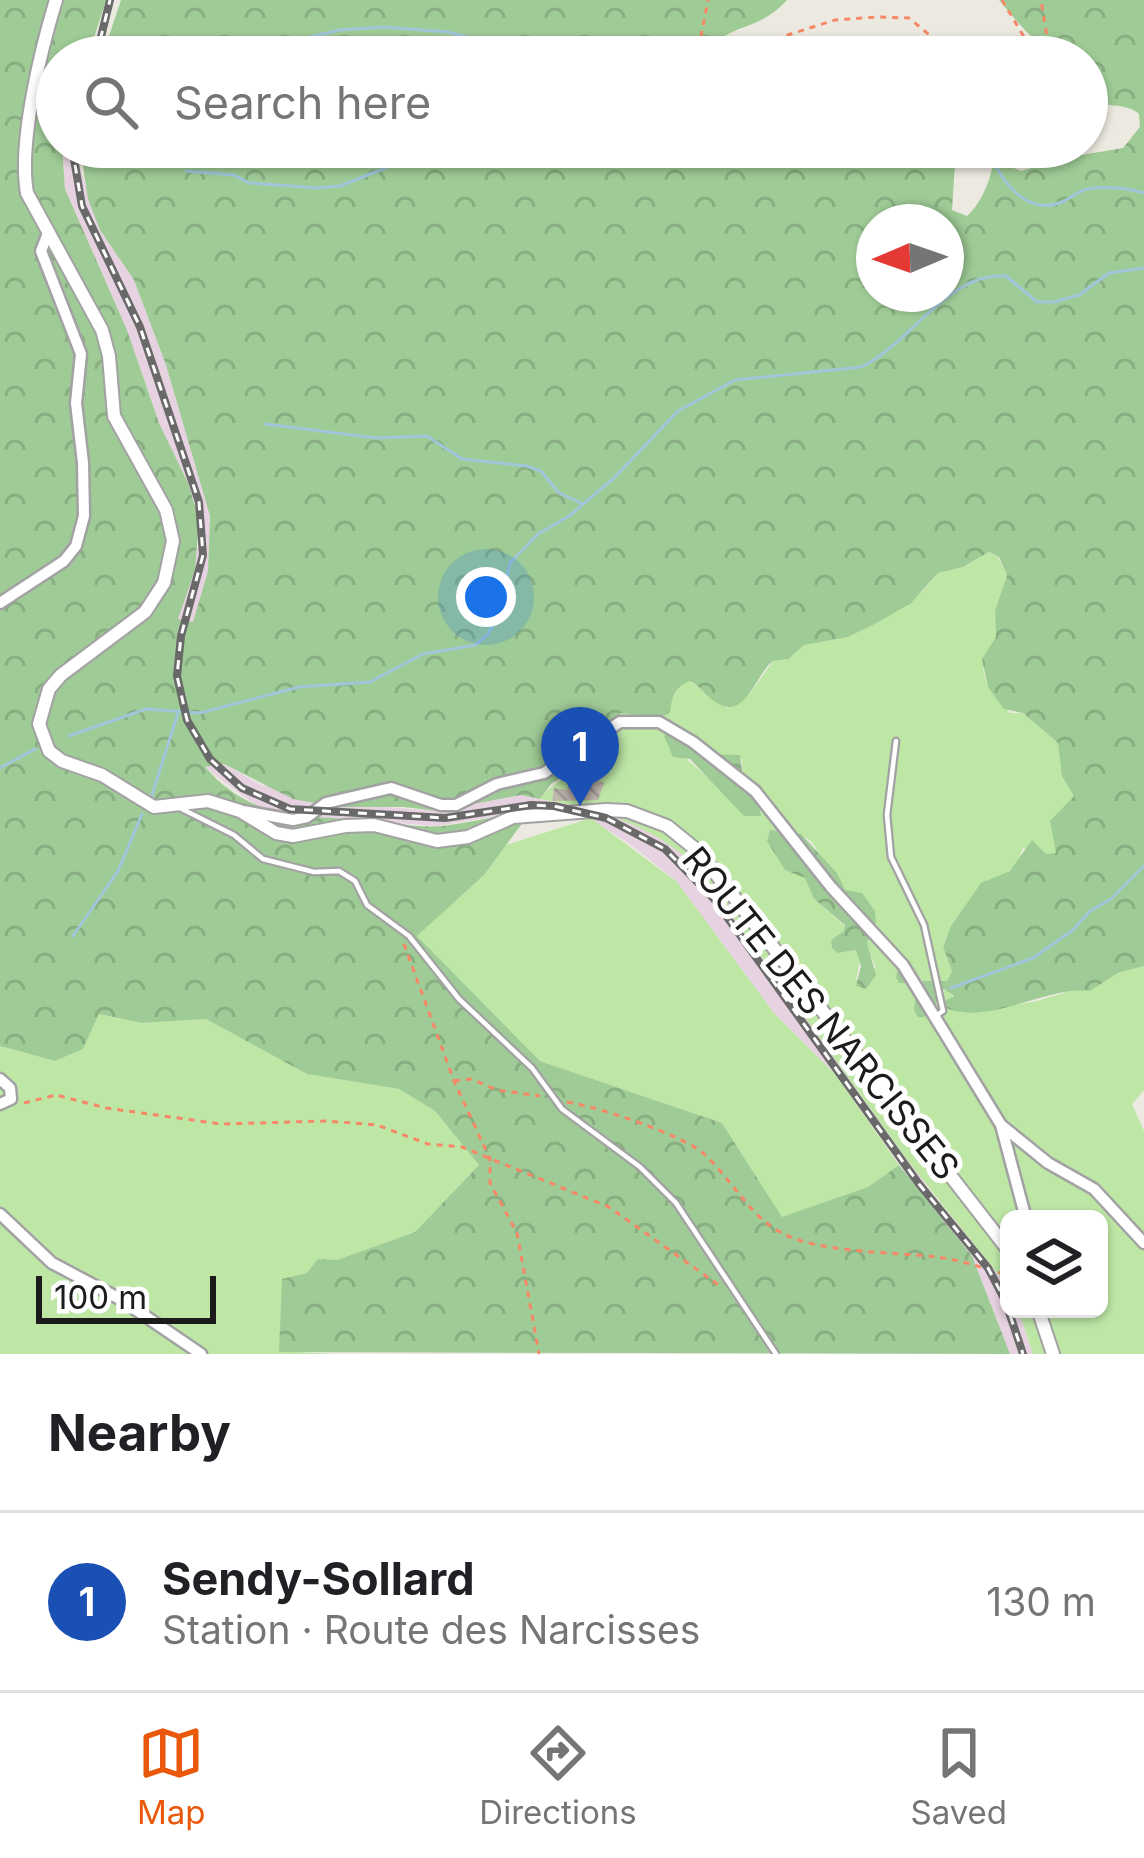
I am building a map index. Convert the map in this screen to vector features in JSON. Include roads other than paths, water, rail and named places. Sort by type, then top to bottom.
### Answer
[{"type":"street","name":"ROUTE DES NARCISSES","points":[[47,36],[56,0]]},
{"type":"street","name":"ROUTE DES NARCISSES","points":[[36,92],[24,175],[29,200],[103,330],[114,416],[166,510],[173,541],[170,567],[159,594],[132,624],[56,680],[41,707],[40,732],[49,751],[62,761],[103,775],[144,803],[178,807],[208,801],[293,836],[374,825],[437,841],[468,837],[513,817],[606,810],[627,811],[667,826],[699,852],[1000,1238]]},
{"type":"street","points":[[0,603],[64,561],[76,546],[82,526],[84,476],[76,403],[81,354],[41,251],[48,233]]},
{"type":"street","points":[[240,811],[308,818],[326,803],[391,788],[441,806],[456,805],[497,784],[544,772],[620,722],[659,722],[693,742],[755,791],[831,886],[903,964],[1001,1125],[1024,1210]]},
{"type":"street","points":[[0,1078],[10,1088],[5,1102]]},
{"type":"street","points":[[1001,1125],[1048,1163],[1094,1189],[1144,1243]]},
{"type":"street","points":[[0,1214],[52,1263],[120,1299],[201,1354]]},
{"type":"street","points":[[1041,1318],[1053,1354]]},
{"type":"lane","points":[[896,741],[887,833],[891,857],[924,925],[941,992],[943,1011],[937,1016]]},
{"type":"lane","points":[[178,807],[234,835],[263,859],[314,872],[339,871],[355,881],[375,913],[424,951],[459,999],[521,1057],[553,1100],[640,1167],[676,1203],[776,1354]]},
{"type":"waterway","points":[[314,36],[384,27],[463,36]]},
{"type":"waterway","points":[[186,171],[234,175],[249,183],[317,188],[340,186],[385,168]]},
{"type":"waterway","points":[[997,168],[1014,191],[1036,204],[1062,202],[1094,188],[1144,193]]},
{"type":"waterway","points":[[69,736],[146,709],[200,713],[299,687],[370,682],[423,654],[476,645],[498,615],[510,563],[538,534],[569,516],[613,479],[678,411],[735,380],[861,367],[947,297],[985,278],[1006,276],[1037,302],[1054,302],[1079,295],[1109,273],[1144,268]]},
{"type":"waterway","points":[[265,424],[376,438],[427,436],[462,459],[541,471],[559,493],[583,504]]},
{"type":"waterway","points":[[152,795],[178,713]]},
{"type":"waterway","points":[[0,768],[35,749]]},
{"type":"waterway","points":[[73,936],[118,871],[142,814]]},
{"type":"waterway","points":[[951,988],[1033,958],[1111,899],[1144,866]]},
{"type":"railway","points":[[101,36],[110,0]]},
{"type":"railway","points":[[76,168],[82,206],[140,327],[199,502],[203,555],[181,636],[177,676],[187,720],[210,759],[242,788],[290,809],[445,818],[554,806],[606,818],[665,849],[714,899],[919,1184],[988,1268],[1005,1300],[1023,1354]]},
{"type":"place","name":"Sendy-Sollard","points":[[580,806]]}]
